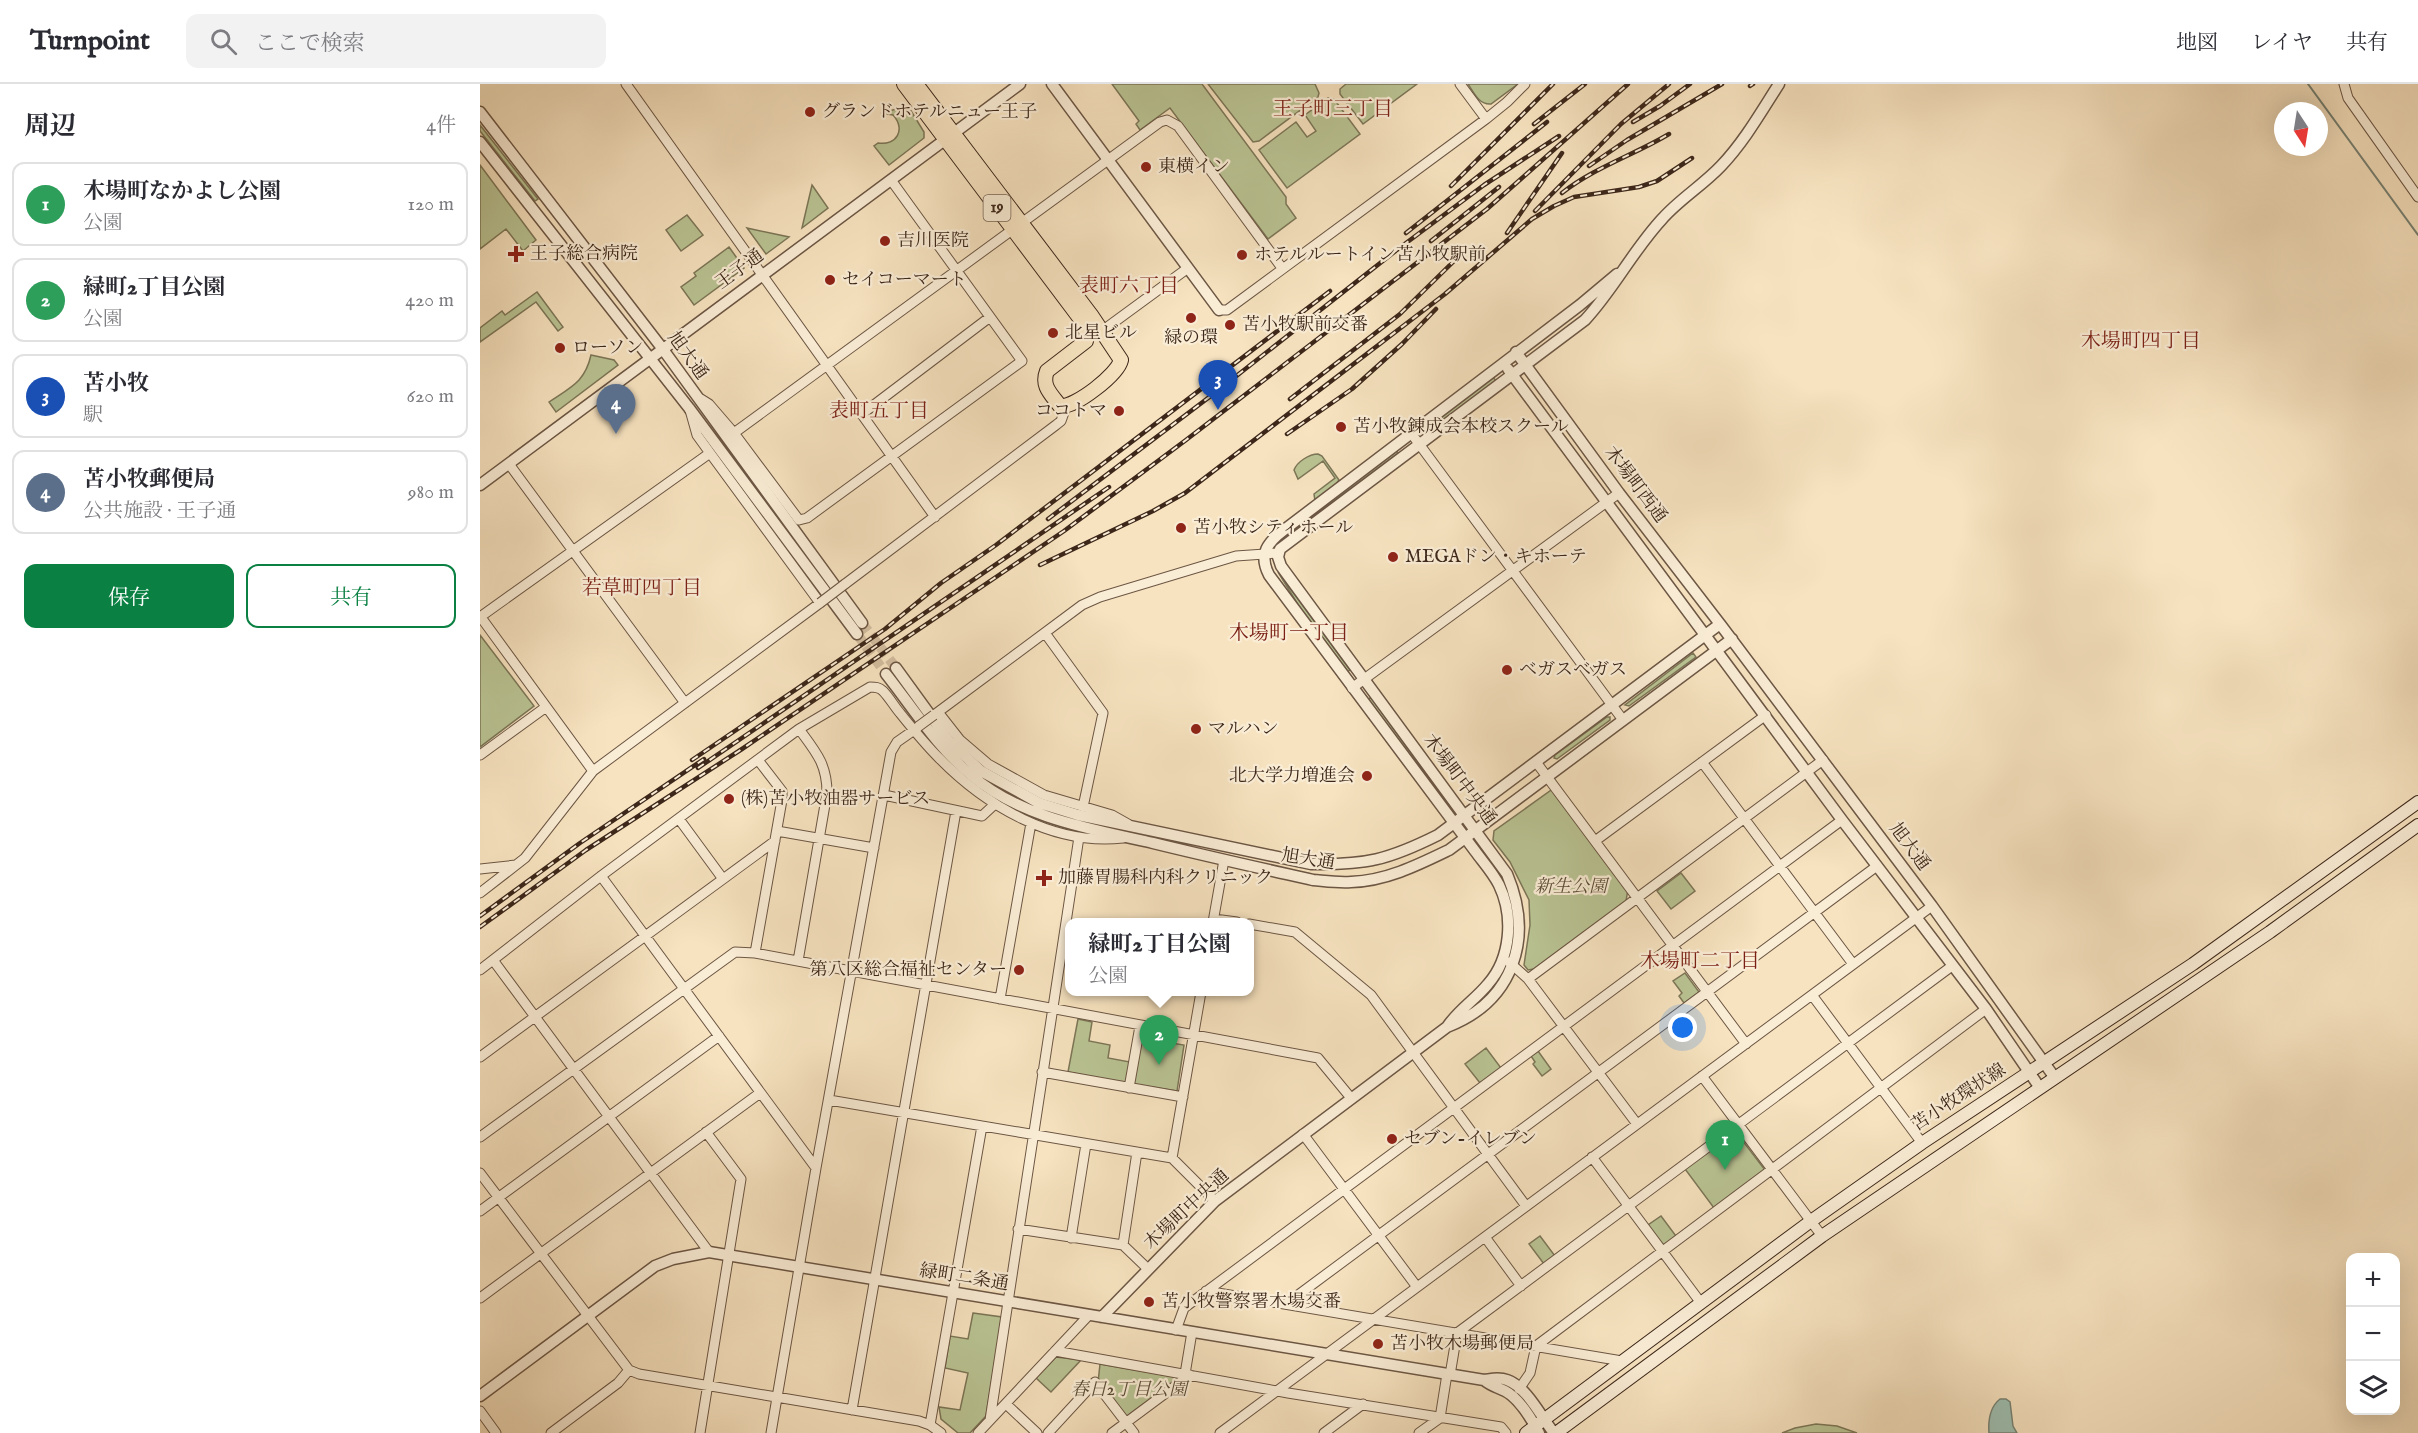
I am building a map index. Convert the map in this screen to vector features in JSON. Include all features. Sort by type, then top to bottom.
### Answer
[{"type":"main road","name":"19","points":[[904,84],[950,137],[1102,331]]},
{"type":"main road","name":"19","points":[[916,84],[950,137]]},
{"type":"main road","name":"19","points":[[1018,226],[1082,321],[1087,334],[1086,341],[1047,371],[1044,378],[1045,386],[1053,397],[1060,406],[1066,407]]},
{"type":"main road","points":[[1066,407],[1113,374],[1120,366],[1121,360],[1102,331]]},
{"type":"main road","name":"苫小牧環状線","points":[[1536,1428],[1622,1361],[1811,1221],[1922,1143],[2193,963],[2418,802]]},
{"type":"main road","name":"苫小牧環状線","points":[[1555,1433],[1822,1236],[2270,932],[2418,825]]},
{"type":"street","points":[[626,84],[935,517]]},
{"type":"street","name":"王子通","points":[[480,485],[1020,84]]},
{"type":"street","points":[[1052,84],[1110,159],[1219,310],[1227,310],[1486,118],[1525,84]]},
{"type":"street","points":[[1460,84],[1486,118]]},
{"type":"street","points":[[771,1433],[891,752],[897,742],[1082,605],[1100,597],[1236,556],[1278,553],[1282,546],[1292,538],[1585,320],[1605,299],[1663,218],[1721,166],[1752,127],[1779,84]]},
{"type":"street","points":[[2344,84],[2348,98],[2418,197]]},
{"type":"street","name":"旭大通","points":[[480,112],[662,348],[859,629],[480,142]]},
{"type":"street","points":[[734,433],[1160,122],[1173,122],[1282,268]]},
{"type":"street","points":[[694,394],[709,404],[734,433],[799,520],[807,518],[1022,361],[891,180]]},
{"type":"street","points":[[1264,554],[1274,538],[1587,299],[1628,264]]},
{"type":"street","points":[[1102,331],[1188,268]]},
{"type":"street","points":[[862,414],[990,317]]},
{"type":"street","name":"木場町西通","points":[[1516,352],[1619,493],[1720,624]]},
{"type":"street","name":"木場町西通","points":[[1504,363],[1706,634]]},
{"type":"street","points":[[480,893],[532,851],[593,771],[1061,421],[1066,407]]},
{"type":"street","points":[[689,408],[697,435],[820,603]]},
{"type":"street","points":[[1411,433],[1623,720]]},
{"type":"street","points":[[593,771],[480,616],[710,453]]},
{"type":"street","points":[[509,464],[684,703]]},
{"type":"street","points":[[1353,688],[1619,493]]},
{"type":"street","name":"木場町中央通","points":[[1102,1317],[1215,1201],[1447,1027],[1457,1012],[1509,962],[1519,932],[1516,894],[1507,874],[1281,566],[1278,553]]},
{"type":"street","name":"木場町中央通","points":[[1264,554],[1264,563],[1269,575],[1498,882],[1504,899],[1509,962]]},
{"type":"street","name":"旭大通","points":[[1732,639],[1449,850],[1412,868],[1379,878],[1352,882],[1313,880],[1076,825],[1033,812],[998,794],[972,777],[949,756],[891,671],[949,741],[981,771],[1038,803],[1131,826],[1311,864],[1349,865],[1376,861],[1403,852],[1438,835],[1720,624],[1732,639],[1823,760],[1932,906],[2055,1078]]},
{"type":"street","points":[[1044,633],[1104,713],[1083,807]]},
{"type":"street","name":"旭大通","points":[[1706,634],[1842,820],[1986,1009],[2040,1088]]},
{"type":"street","points":[[480,970],[601,876],[799,729],[870,687],[883,690],[939,759],[994,804],[1030,823],[1079,837],[1108,840],[1129,837]]},
{"type":"street","points":[[480,755],[546,707]]},
{"type":"street","points":[[936,714],[960,740],[988,764],[1044,795],[1112,815],[1131,826]]},
{"type":"street","points":[[1595,841],[1766,715]]},
{"type":"street","points":[[798,961],[827,793],[827,775],[821,759],[799,729]]},
{"type":"street","points":[[755,953],[782,791],[758,760]]},
{"type":"street","points":[[1528,979],[1823,760]]},
{"type":"street","points":[[1536,762],[1746,1044]]},
{"type":"street","points":[[1702,762],[1853,964]]},
{"type":"street","points":[[884,795],[982,816],[994,804]]},
{"type":"street","points":[[852,1410],[956,811]]},
{"type":"street","points":[[679,819],[723,879]]},
{"type":"street","points":[[1176,1330],[1184,1308],[1206,1291],[1842,820]]},
{"type":"street","points":[[1000,999],[1030,823]]},
{"type":"street","points":[[480,1057],[723,879],[776,836],[819,838],[874,848]]},
{"type":"street","points":[[1068,918],[1079,837]]},
{"type":"street","points":[[1214,918],[1224,860]]},
{"type":"street","points":[[480,868],[516,866]]},
{"type":"street","points":[[1286,1304],[1877,866]]},
{"type":"street","points":[[601,876],[816,1168]]},
{"type":"street","points":[[1220,1433],[1932,906]]},
{"type":"street","points":[[1254,925],[1295,932],[1371,995],[1526,1206]]},
{"type":"street","points":[[990,1420],[1006,1302],[1065,934]]},
{"type":"street","points":[[480,1137],[730,954],[740,951],[1318,1058],[1351,1098]]},
{"type":"street","points":[[493,960],[709,1252]]},
{"type":"street","points":[[1509,962],[1528,979],[1637,1124]]},
{"type":"street","points":[[1419,1433],[1440,1418],[1457,1333],[1952,966]]},
{"type":"street","points":[[1812,994],[1922,1143]]},
{"type":"street","points":[[1172,1158],[1200,996]]},
{"type":"street","points":[[1519,1389],[1530,1373],[1536,1346],[1986,1009]]},
{"type":"street","points":[[1129,1088],[1140,1026]]},
{"type":"street","points":[[480,1211],[719,1036]]},
{"type":"street","points":[[1042,1072],[1183,1097]]},
{"type":"street","points":[[1702,1076],[1822,1236]]},
{"type":"street","points":[[480,1298],[760,1093]]},
{"type":"street","points":[[829,1100],[1172,1158],[1215,1201]]},
{"type":"street","points":[[930,1425],[982,1126]]},
{"type":"street","points":[[700,1433],[741,1179],[706,1132]]},
{"type":"street","points":[[1303,1134],[1417,1287]]},
{"type":"street","points":[[1071,1238],[1086,1144]]},
{"type":"street","points":[[1123,1245],[1137,1152]]},
{"type":"street","points":[[1592,1158],[1701,1304]]},
{"type":"street","points":[[480,1173],[629,1370],[639,1374],[930,1425],[941,1433]]},
{"type":"street","points":[[1018,1229],[1123,1245],[1148,1269]]},
{"type":"street","points":[[1485,1237],[1521,1286]]},
{"type":"street","name":"緑町二条通","points":[[480,1396],[655,1266],[673,1259],[709,1252],[1449,1375],[1484,1380],[1499,1378],[1510,1381],[1519,1389],[1536,1428]]},
{"type":"street","points":[[1206,1291],[1622,1361]]},
{"type":"street","points":[[978,1433],[1089,1315]]},
{"type":"street","points":[[1112,1433],[1187,1375],[1192,1332]]},
{"type":"street","points":[[1055,1351],[1277,1391],[1501,1427],[1506,1433]]},
{"type":"street","points":[[551,1433],[618,1383],[629,1370]]},
{"type":"street","name":"緑町二条通","points":[[1484,1380],[1494,1388],[1512,1396],[1536,1428],[1555,1433]]},
{"type":"street","points":[[1048,1433],[1095,1383],[1134,1433]]},
{"type":"street","points":[[1006,1404],[1037,1433]]},
{"type":"street","points":[[1324,1433],[1363,1404]]},
{"type":"street","points":[[480,1411],[496,1433]]},
{"type":"street","points":[[1233,1424],[1239,1433]]},
{"type":"green space","points":[[1112,84],[1202,84],[1286,197],[1286,204],[1296,218],[1268,239],[1170,108],[1140,130],[1136,124],[1139,121]]},
{"type":"green space","points":[[1208,84],[1315,84],[1319,93],[1318,97],[1259,141],[1253,142]]},
{"type":"green space","points":[[1346,84],[1417,84],[1363,124],[1340,94],[1340,89]]},
{"type":"green space","points":[[1468,84],[1518,84],[1491,104],[1487,104],[1475,95]]},
{"type":"green space","points":[[1328,98],[1334,99],[1360,134],[1287,188],[1259,150],[1296,122],[1307,137],[1316,131],[1305,115]]},
{"type":"green space","points":[[908,106],[924,132],[924,138],[889,165],[874,146],[895,139],[899,126],[893,115],[881,113]]},
{"type":"green space","points":[[480,125],[538,199],[535,201],[480,131]]},
{"type":"green space","points":[[480,165],[536,240],[523,251],[506,229],[480,249]]},
{"type":"green space","points":[[812,185],[828,208],[802,228]]},
{"type":"green space","points":[[687,215],[703,235],[681,251],[666,230]]},
{"type":"green space","points":[[747,228],[789,237],[766,254]]},
{"type":"green space","points":[[729,247],[744,268],[694,305],[681,287],[696,276],[694,273]]},
{"type":"green space","points":[[537,292],[563,327],[558,331],[536,302],[480,342],[480,328],[502,311],[505,315]]},
{"type":"green space","points":[[591,355],[614,360],[618,365],[556,412],[549,402],[581,378]]},
{"type":"green space","points":[[1493,377],[1496,381],[1425,434],[1422,432]]},
{"type":"green space","points":[[1396,450],[1398,453],[1290,532]]},
{"type":"green space","points":[[1318,454],[1322,456],[1339,480],[1334,487],[1315,501],[1314,494],[1335,478],[1323,461],[1298,479],[1294,470],[1304,459]]},
{"type":"green space","points":[[1278,572],[1350,670],[1347,672],[1305,616]]},
{"type":"green space","points":[[480,635],[534,706],[480,747]]},
{"type":"green space","points":[[1693,653],[1696,657],[1629,706],[1625,705]]},
{"type":"green space","points":[[1371,697],[1446,802],[1444,803],[1368,700]]},
{"type":"green space","points":[[1610,717],[1610,720],[1557,759],[1554,758],[1555,755]]},
{"type":"green space","name":"新生公園","points":[[1554,788],[1628,889],[1626,901],[1534,969],[1528,970],[1524,965],[1530,925],[1529,900],[1510,862],[1493,840],[1494,831]]},
{"type":"green space","points":[[1681,873],[1695,891],[1671,909],[1657,891]]},
{"type":"green space","points":[[1685,973],[1699,992],[1684,1003],[1679,996],[1682,993],[1673,981]]},
{"type":"green space","points":[[1078,1019],[1092,1022],[1089,1041],[1110,1045],[1108,1058],[1130,1062],[1126,1083],[1068,1072]]},
{"type":"green space","points":[[1141,1038],[1184,1045],[1177,1091],[1133,1084]]},
{"type":"green space","points":[[1486,1048],[1501,1068],[1480,1083],[1465,1064]]},
{"type":"green space","points":[[1538,1051],[1551,1069],[1542,1076],[1533,1064],[1535,1062],[1531,1056]]},
{"type":"green space","points":[[1736,1132],[1765,1170],[1714,1208],[1685,1169]]},
{"type":"green space","points":[[1661,1216],[1676,1236],[1663,1246],[1648,1225]]},
{"type":"green space","points":[[1540,1236],[1555,1256],[1544,1264],[1529,1244]]},
{"type":"green space","points":[[973,1313],[1002,1317],[986,1416],[970,1433],[958,1433],[941,1419],[939,1407],[960,1410],[968,1373],[945,1368],[950,1336],[968,1339]]},
{"type":"green space","points":[[1056,1357],[1081,1360],[1051,1392],[1036,1378]]},
{"type":"green space","name":"春日2丁目公園","points":[[1100,1364],[1176,1377],[1176,1381],[1126,1419],[1098,1383]]},
{"type":"green space","points":[[1816,1424],[1837,1426],[1857,1433],[1782,1433]]},
{"type":"shaded area","points":[[2000,1399],[2010,1402],[2013,1426],[2017,1433],[1989,1433],[1990,1414]]},
{"type":"waterway","points":[[2308,84],[2418,235]]},
{"type":"tunnel","points":[[862,623],[896,668]]},
{"type":"tunnel","points":[[857,634],[886,674]]},
{"type":"railway","points":[[1451,186],[1553,84]]},
{"type":"railway","points":[[1534,124],[1585,84]]},
{"type":"railway","points":[[480,927],[586,850],[742,749],[1064,531],[1487,209],[1628,84]]},
{"type":"railway","points":[[1535,211],[1621,124],[1669,84]]},
{"type":"railway","points":[[1633,122],[1690,84]]},
{"type":"railway","points":[[1589,166],[1627,140],[1722,84]]},
{"type":"railway","points":[[1406,233],[1547,122]]},
{"type":"railway","points":[[1562,193],[1601,168],[1669,134]]},
{"type":"railway","points":[[1048,519],[1216,392],[1398,249],[1484,185],[1559,136]]},
{"type":"railway","points":[[1507,233],[1562,153]]},
{"type":"railway","points":[[1040,565],[1153,511],[1185,493],[1445,294],[1532,219],[1574,197],[1639,187],[1657,181],[1692,158]]},
{"type":"railway","points":[[1431,241],[1499,187]]},
{"type":"railway","points":[[1290,399],[1400,314],[1454,261]]},
{"type":"railway","points":[[692,760],[885,629],[941,583],[996,545],[1330,291]]},
{"type":"railway","points":[[1287,434],[1352,389],[1402,344],[1436,309]]},
{"type":"railway","points":[[698,768],[1109,487]]},
{"type":"railway","points":[[480,916],[580,843],[704,759]]},
{"type":"place","name":"グランドホテルニュー王子","points":[[810,112]]},
{"type":"place","name":"東横イン","points":[[1146,167]]},
{"type":"place","name":"吉川医院","points":[[885,241]]},
{"type":"place","name":"王子総合病院","points":[[516,254]]},
{"type":"place","name":"ホテルルートイン苫小牧駅前","points":[[1242,255]]},
{"type":"place","name":"セイコーマート","points":[[830,280]]},
{"type":"place","name":"緑の環","points":[[1191,318]]},
{"type":"place","name":"苫小牧駅前交番","points":[[1230,325]]},
{"type":"place","name":"北星ビル","points":[[1053,333]]},
{"type":"place","name":"ローソン","points":[[560,348]]},
{"type":"place","name":"苫小牧","points":[[1218,410]]},
{"type":"place","name":"ココトマ","points":[[1119,411]]},
{"type":"place","name":"苫小牧錬成会本校スクール","points":[[1341,427]]},
{"type":"place","name":"苫小牧郵便局","points":[[616,434]]},
{"type":"place","name":"苫小牧シティホール","points":[[1181,528]]},
{"type":"place","name":"MEGAドン・キホーテ","points":[[1393,557]]},
{"type":"place","name":"ベガスベガス","points":[[1507,670]]},
{"type":"place","name":"マルハン","points":[[1196,729]]},
{"type":"place","name":"北大学力増進会","points":[[1367,776]]},
{"type":"place","name":"(株)苫小牧油器サービス","points":[[729,799]]},
{"type":"place","name":"加藤胃腸科内科クリニック","points":[[1044,878]]},
{"type":"place","name":"第八区総合福祉センター","points":[[1019,970]]},
{"type":"place","name":"緑町2丁目公園","points":[[1159,1065]]},
{"type":"place","name":"セブン-イレブン","points":[[1392,1139]]},
{"type":"place","name":"木場町なかよし公園","points":[[1725,1170]]},
{"type":"place","name":"苫小牧警察署木場交番","points":[[1149,1302]]},
{"type":"place","name":"苫小牧木場郵便局","points":[[1378,1344]]},
{"type":"district","name":"王子町三丁目","points":[[1333,109]]},
{"type":"district","name":"表町六丁目","points":[[1129,286]]},
{"type":"district","name":"木場町四丁目","points":[[2141,341]]},
{"type":"district","name":"表町五丁目","points":[[879,411]]},
{"type":"district","name":"若草町四丁目","points":[[642,588]]},
{"type":"district","name":"木場町一丁目","points":[[1289,633]]},
{"type":"district","name":"木場町二丁目","points":[[1700,961]]}]
